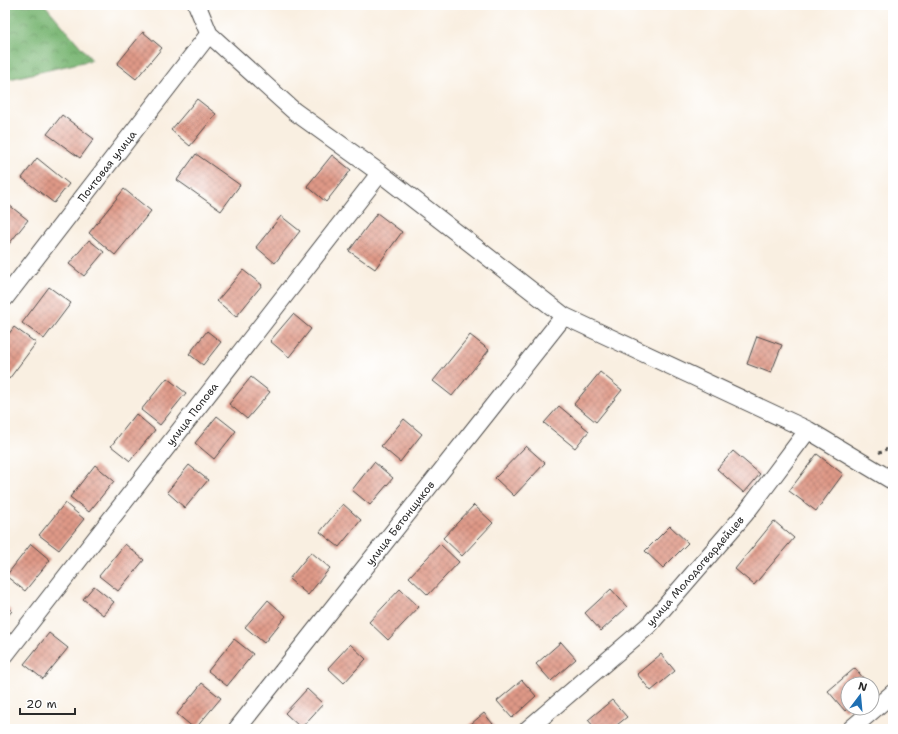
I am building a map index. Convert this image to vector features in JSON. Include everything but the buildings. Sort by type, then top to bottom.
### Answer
[{"type":"street","points":[[197,5],[209,34],[294,111],[380,173],[564,316],[808,430],[893,481]]},
{"type":"street","name":"Почтовая улица","points":[[5,298],[209,34]]},
{"type":"street","name":"улица Попова","points":[[5,655],[380,173]]},
{"type":"street","name":"улица Бетонщиков","points":[[237,729],[564,316]]},
{"type":"street","name":"улица Молодогвардейцев","points":[[528,729],[649,625],[744,514],[808,430]]},
{"type":"street","points":[[851,729],[893,693]]},
{"type":"green space","points":[[5,5],[45,5],[92,60],[5,80]]}]
